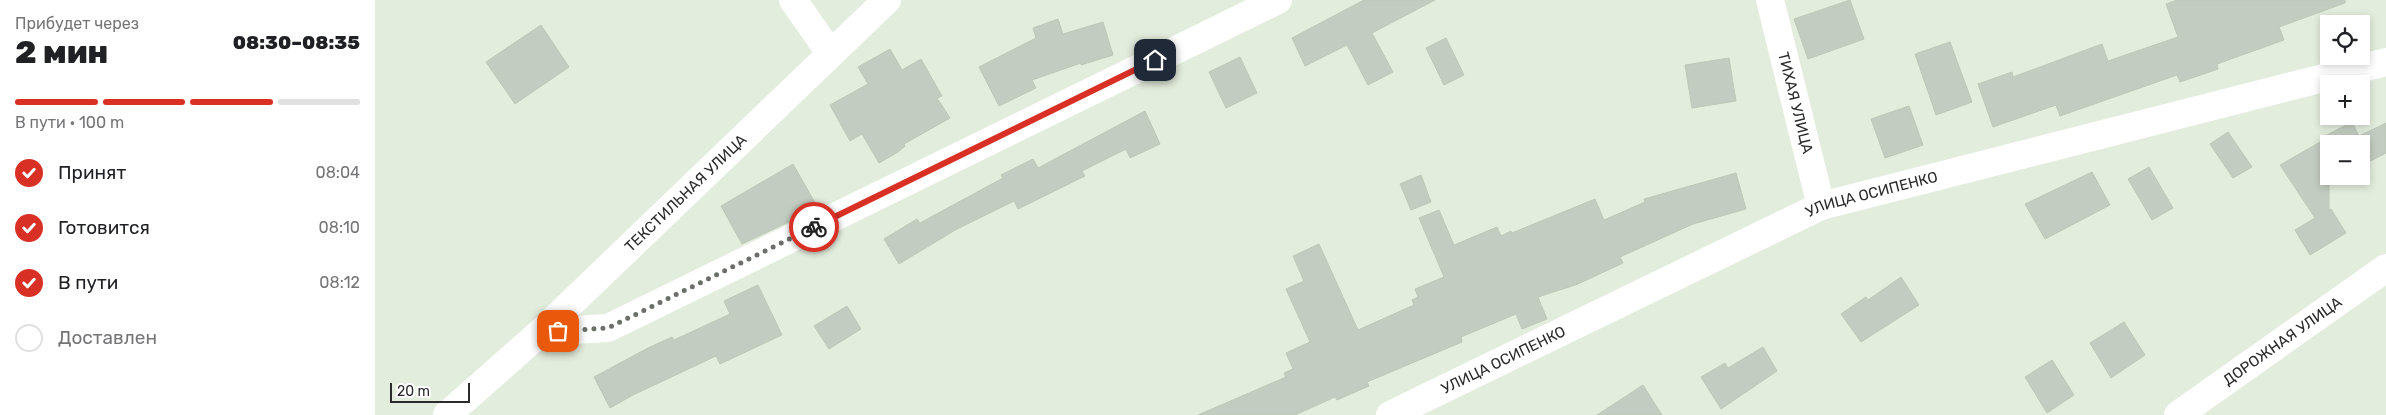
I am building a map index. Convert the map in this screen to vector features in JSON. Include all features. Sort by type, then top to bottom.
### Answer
[{"type":"street","points":[[793,0],[830,53]]},
{"type":"street","name":"ТЕКСТИЛЬНАЯ УЛИЦА","points":[[447,415],[541,332],[887,0]]},
{"type":"street","points":[[541,332],[608,328],[1278,0]]},
{"type":"street","name":"ТИХАЯ УЛИЦА","points":[[1770,0],[1821,206]]},
{"type":"street","name":"УЛИЦА ОСИПЕНКО","points":[[1390,415],[1821,206],[2386,62]]},
{"type":"street","name":"ДОРОЖНАЯ УЛИЦА","points":[[2178,415],[2386,268]]},
{"type":"building","points":[[1364,0],[1435,0],[1372,33],[1393,72],[1368,85],[1347,45],[1305,66],[1292,38]]},
{"type":"building","points":[[1850,0],[1864,39],[1808,59],[1794,19]]},
{"type":"building","points":[[2177,0],[2345,0],[2345,3],[2279,27],[2284,40],[2217,64],[2218,69],[2180,82],[2177,75],[2060,116],[2056,105],[1993,127],[1978,84],[2012,72],[2013,77],[2102,44],[2108,61],[2178,37],[2166,4]]},
{"type":"building","points":[[1058,19],[1063,34],[1103,22],[1113,55],[1081,65],[1081,63],[1032,80],[1036,88],[999,106],[979,67],[1036,38],[1033,28]]},
{"type":"building","points":[[541,25],[569,67],[515,104],[486,62]]},
{"type":"building","points":[[1446,38],[1464,75],[1444,85],[1426,48]]},
{"type":"building","points":[[1950,42],[1972,102],[1936,115],[1915,54]]},
{"type":"building","points":[[890,49],[902,70],[921,59],[942,96],[937,98],[950,118],[904,144],[905,146],[898,152],[879,163],[862,134],[850,141],[830,105],[868,84],[858,67]]},
{"type":"building","points":[[1240,57],[1257,93],[1226,108],[1209,72]]},
{"type":"building","points":[[1729,58],[1736,101],[1692,108],[1685,65]]},
{"type":"building","points":[[1909,106],[1923,145],[1885,158],[1871,119]]},
{"type":"building","points":[[1145,111],[1160,144],[1130,158],[1126,149],[1082,171],[1085,176],[1018,209],[1014,201],[957,229],[899,264],[884,239],[917,219],[920,223],[1003,178],[1001,175],[1033,159],[1038,168]]},
{"type":"building","points":[[2386,123],[2386,153],[2370,161],[2370,135],[2361,135]]},
{"type":"building","points":[[2346,125],[2354,125],[2358,135],[2327,135]]},
{"type":"building","points":[[2228,132],[2252,167],[2233,178],[2210,144]]},
{"type":"building","points":[[2320,142],[2320,185],[2329,185],[2329,210],[2331,209],[2346,233],[2310,255],[2295,230],[2315,218],[2280,165]]},
{"type":"building","points":[[793,164],[818,208],[742,244],[721,206]]},
{"type":"building","points":[[2149,167],[2173,208],[2152,220],[2128,179]]},
{"type":"building","points":[[2092,172],[2110,205],[2045,239],[2025,204]]},
{"type":"building","points":[[1736,173],[1746,209],[1693,224],[1620,257],[1623,263],[1578,284],[1538,297],[1547,319],[1522,329],[1516,314],[1461,337],[1462,342],[1367,382],[1369,386],[1337,400],[1335,397],[1295,415],[1198,415],[1286,377],[1284,373],[1293,369],[1286,353],[1310,342],[1286,289],[1304,281],[1293,256],[1319,244],[1358,330],[1414,305],[1412,300],[1418,297],[1415,289],[1444,277],[1419,218],[1439,210],[1454,245],[1497,227],[1501,236],[1511,231],[1512,233],[1595,199],[1604,220],[1645,202],[1644,199]]},
{"type":"building","points":[[1421,175],[1431,202],[1411,210],[1400,184]]},
{"type":"building","points":[[1901,277],[1919,305],[1861,342],[1841,314],[1866,297],[1868,300]]},
{"type":"building","points":[[758,285],[782,335],[720,364],[716,356],[633,395],[610,408],[594,377],[648,348],[672,337],[674,340],[730,314],[724,301]]},
{"type":"building","points":[[847,306],[861,329],[829,349],[814,326]]},
{"type":"building","points":[[2124,322],[2145,355],[2111,378],[2090,343]]},
{"type":"building","points":[[1763,347],[1777,371],[1721,409],[1701,377],[1725,363],[1728,368]]},
{"type":"building","points":[[2052,360],[2074,395],[2047,413],[2025,377]]},
{"type":"building","points":[[1643,385],[1662,415],[1597,415]]},
{"type":"way so far","points":[[558,331],[608,328],[814,227]]},
{"type":"route","points":[[814,227],[1155,60]]}]
